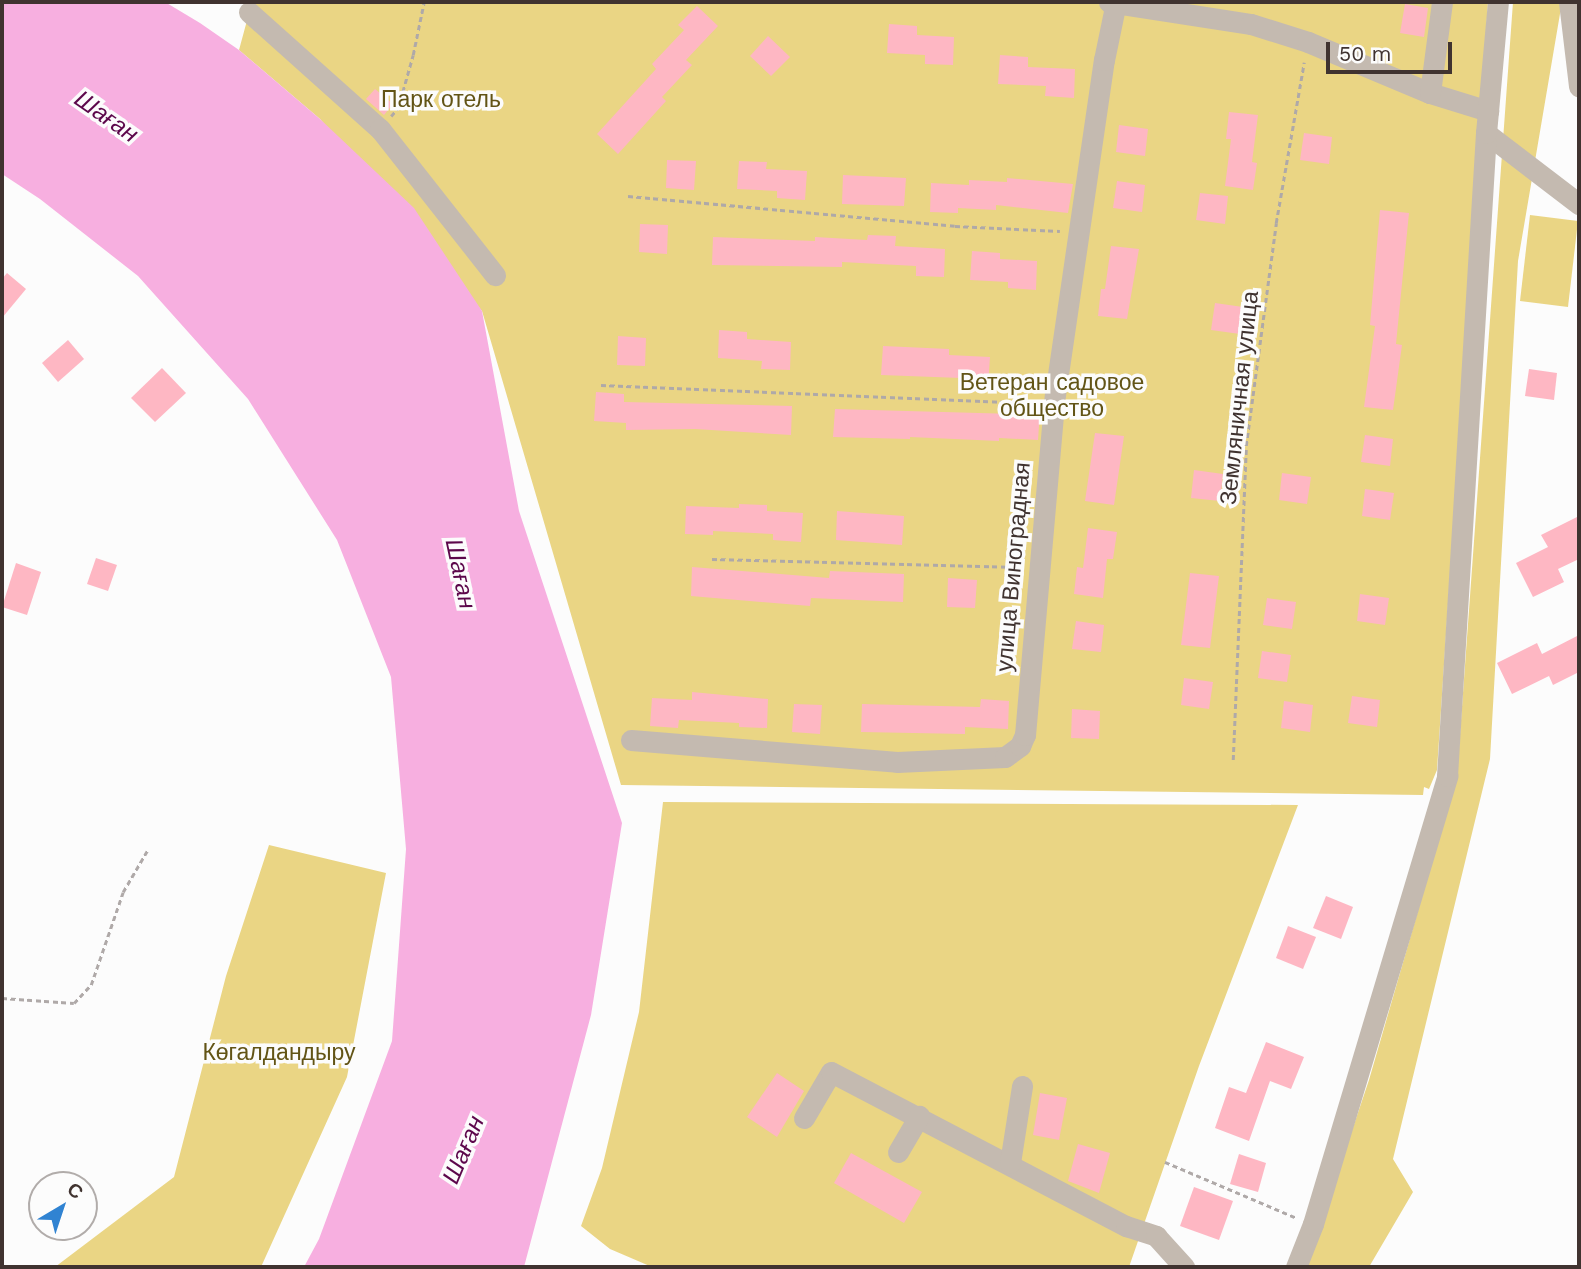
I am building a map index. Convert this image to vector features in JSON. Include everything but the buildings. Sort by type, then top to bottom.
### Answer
[{"type":"street","points":[[1114,2],[1251,24],[1308,42],[1430,93],[1488,111]]},
{"type":"street","name":"улица Виноградная","points":[[631,740],[897,762],[1005,757],[1020,746],[1025,735],[1054,404],[1114,2]]},
{"type":"street","points":[[1430,93],[1442,2]]},
{"type":"street","points":[[1296,1267],[1313,1224],[1447,776],[1486,133],[1498,2]]},
{"type":"street","points":[[1569,2],[1579,86]]},
{"type":"street","points":[[249,12],[380,129],[495,275]]},
{"type":"street","points":[[1486,133],[1579,204]]},
{"type":"street","points":[[804,1118],[831,1072],[1010,1163],[1126,1226],[1156,1236],[1184,1267]]},
{"type":"street","points":[[1010,1163],[1022,1086]]},
{"type":"street","points":[[898,1152],[919,1116]]},
{"type":"path","points":[[380,129],[398,108],[424,2]]},
{"type":"path","name":"Земляничная улица","points":[[1233,760],[1246,446],[1276,223],[1308,42]]},
{"type":"path","points":[[628,196],[915,223],[1080,232]]},
{"type":"path","points":[[601,385],[1054,404]]},
{"type":"path","points":[[712,559],[948,568],[1041,567]]},
{"type":"path","points":[[2,998],[74,1003],[91,985],[123,892],[147,851]]},
{"type":"path","points":[[1165,1163],[1313,1224]]},
{"type":"green space","name":"Ветеран садовое общество","points":[[252,2],[1488,2],[1437,770],[1429,789],[1424,787],[1423,795],[621,785],[482,311],[320,119],[239,50]]},
{"type":"green space","points":[[1513,2],[1562,2],[1518,261],[1490,759],[1393,1159],[1413,1192],[1369,1267],[1306,1267],[1369,1080],[1457,776]]},
{"type":"green space","points":[[1530,215],[1578,221],[1568,307],[1520,301]]},
{"type":"green space","points":[[663,802],[1298,805],[1199,1066],[1129,1267],[652,1267],[610,1249],[581,1226],[602,1168],[639,1012]]},
{"type":"green space","name":"Көгалдандыру","points":[[269,845],[386,873],[347,1077],[261,1267],[55,1267],[89,1241],[98,1241],[98,1234],[174,1177],[226,976]]},
{"type":"water","name":"Шаған","points":[[2,2],[165,2],[200,23],[239,50],[320,119],[414,208],[482,311],[519,511],[622,823],[591,1015],[524,1267],[304,1267],[319,1239],[392,1041],[406,849],[391,677],[337,540],[248,399],[138,276],[40,199],[2,174]]},
{"type":"park label","name":"Парк отель","points":[[441,100]]}]
